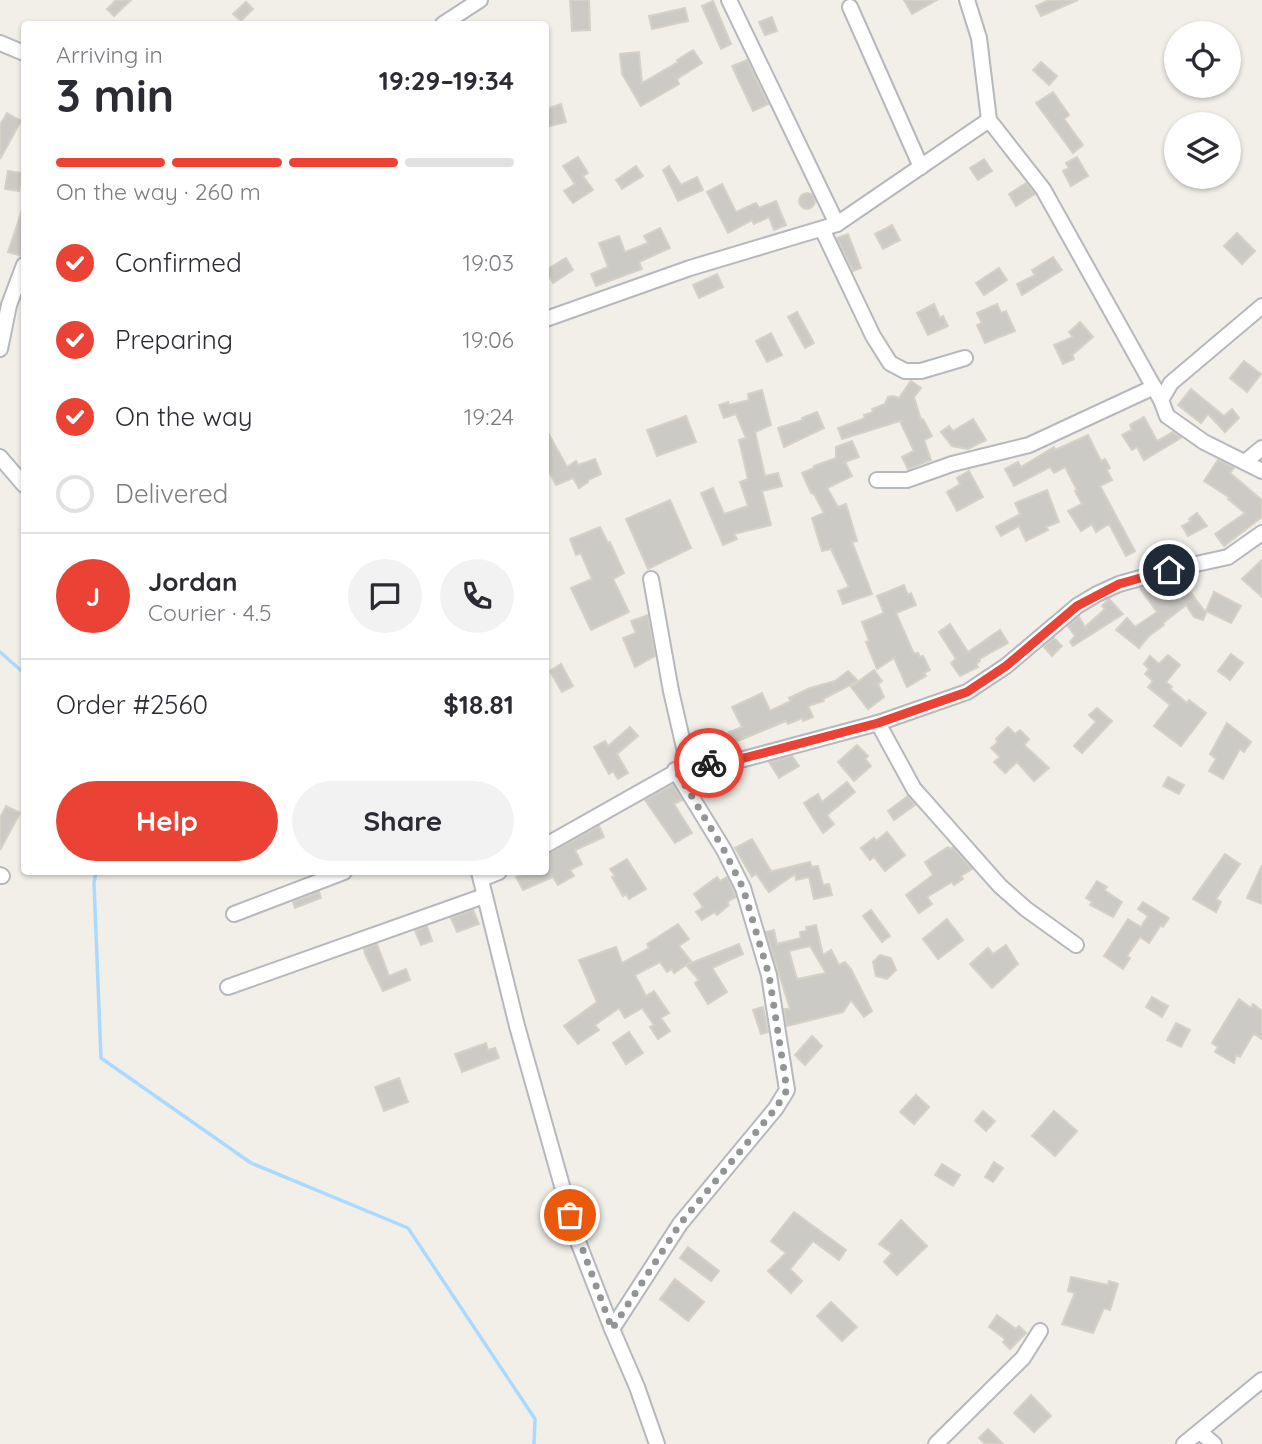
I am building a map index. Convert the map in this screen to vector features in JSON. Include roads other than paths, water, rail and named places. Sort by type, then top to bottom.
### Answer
[{"type":"street","points":[[448,21],[480,0]]},
{"type":"street","points":[[729,0],[836,224]]},
{"type":"street","points":[[967,0],[979,38],[989,120],[1043,189],[1158,394],[1167,416],[1204,442],[1262,471]]},
{"type":"street","points":[[850,7],[921,167]]},
{"type":"street","points":[[0,43],[21,52]]},
{"type":"street","points":[[549,318],[690,268],[836,224],[989,120]]},
{"type":"street","points":[[822,229],[873,336],[890,363],[905,371],[921,371],[965,358]]},
{"type":"street","points":[[0,349],[9,304],[21,273]]},
{"type":"street","points":[[877,480],[907,480],[952,464],[1029,445],[1158,394],[1262,306]]},
{"type":"street","points":[[1245,462],[1262,447]]},
{"type":"street","points":[[0,457],[21,482]]},
{"type":"street","points":[[549,843],[682,767],[744,758],[878,723],[967,692],[1006,666],[1077,606],[1097,594],[1119,584],[1228,557],[1262,533]]},
{"type":"street","points":[[612,1329],[680,1224],[776,1108],[787,1090],[769,975],[743,888],[682,767],[651,579]]},
{"type":"street","points":[[878,723],[914,789],[992,877],[1026,909],[1076,945]]},
{"type":"street","points":[[234,914],[336,875]]},
{"type":"street","points":[[480,875],[517,1026],[577,1239],[657,1444]]},
{"type":"street","points":[[228,987],[484,896]]},
{"type":"street","points":[[936,1444],[1023,1357],[1040,1331]]},
{"type":"street","points":[[1184,1444],[1262,1380]]},
{"type":"street","points":[[1199,1432],[1214,1444]]},
{"type":"waterway","points":[[0,652],[21,670]]},
{"type":"waterway","points":[[95,875],[101,1058],[251,1163],[408,1228],[535,1419],[534,1444]]}]
